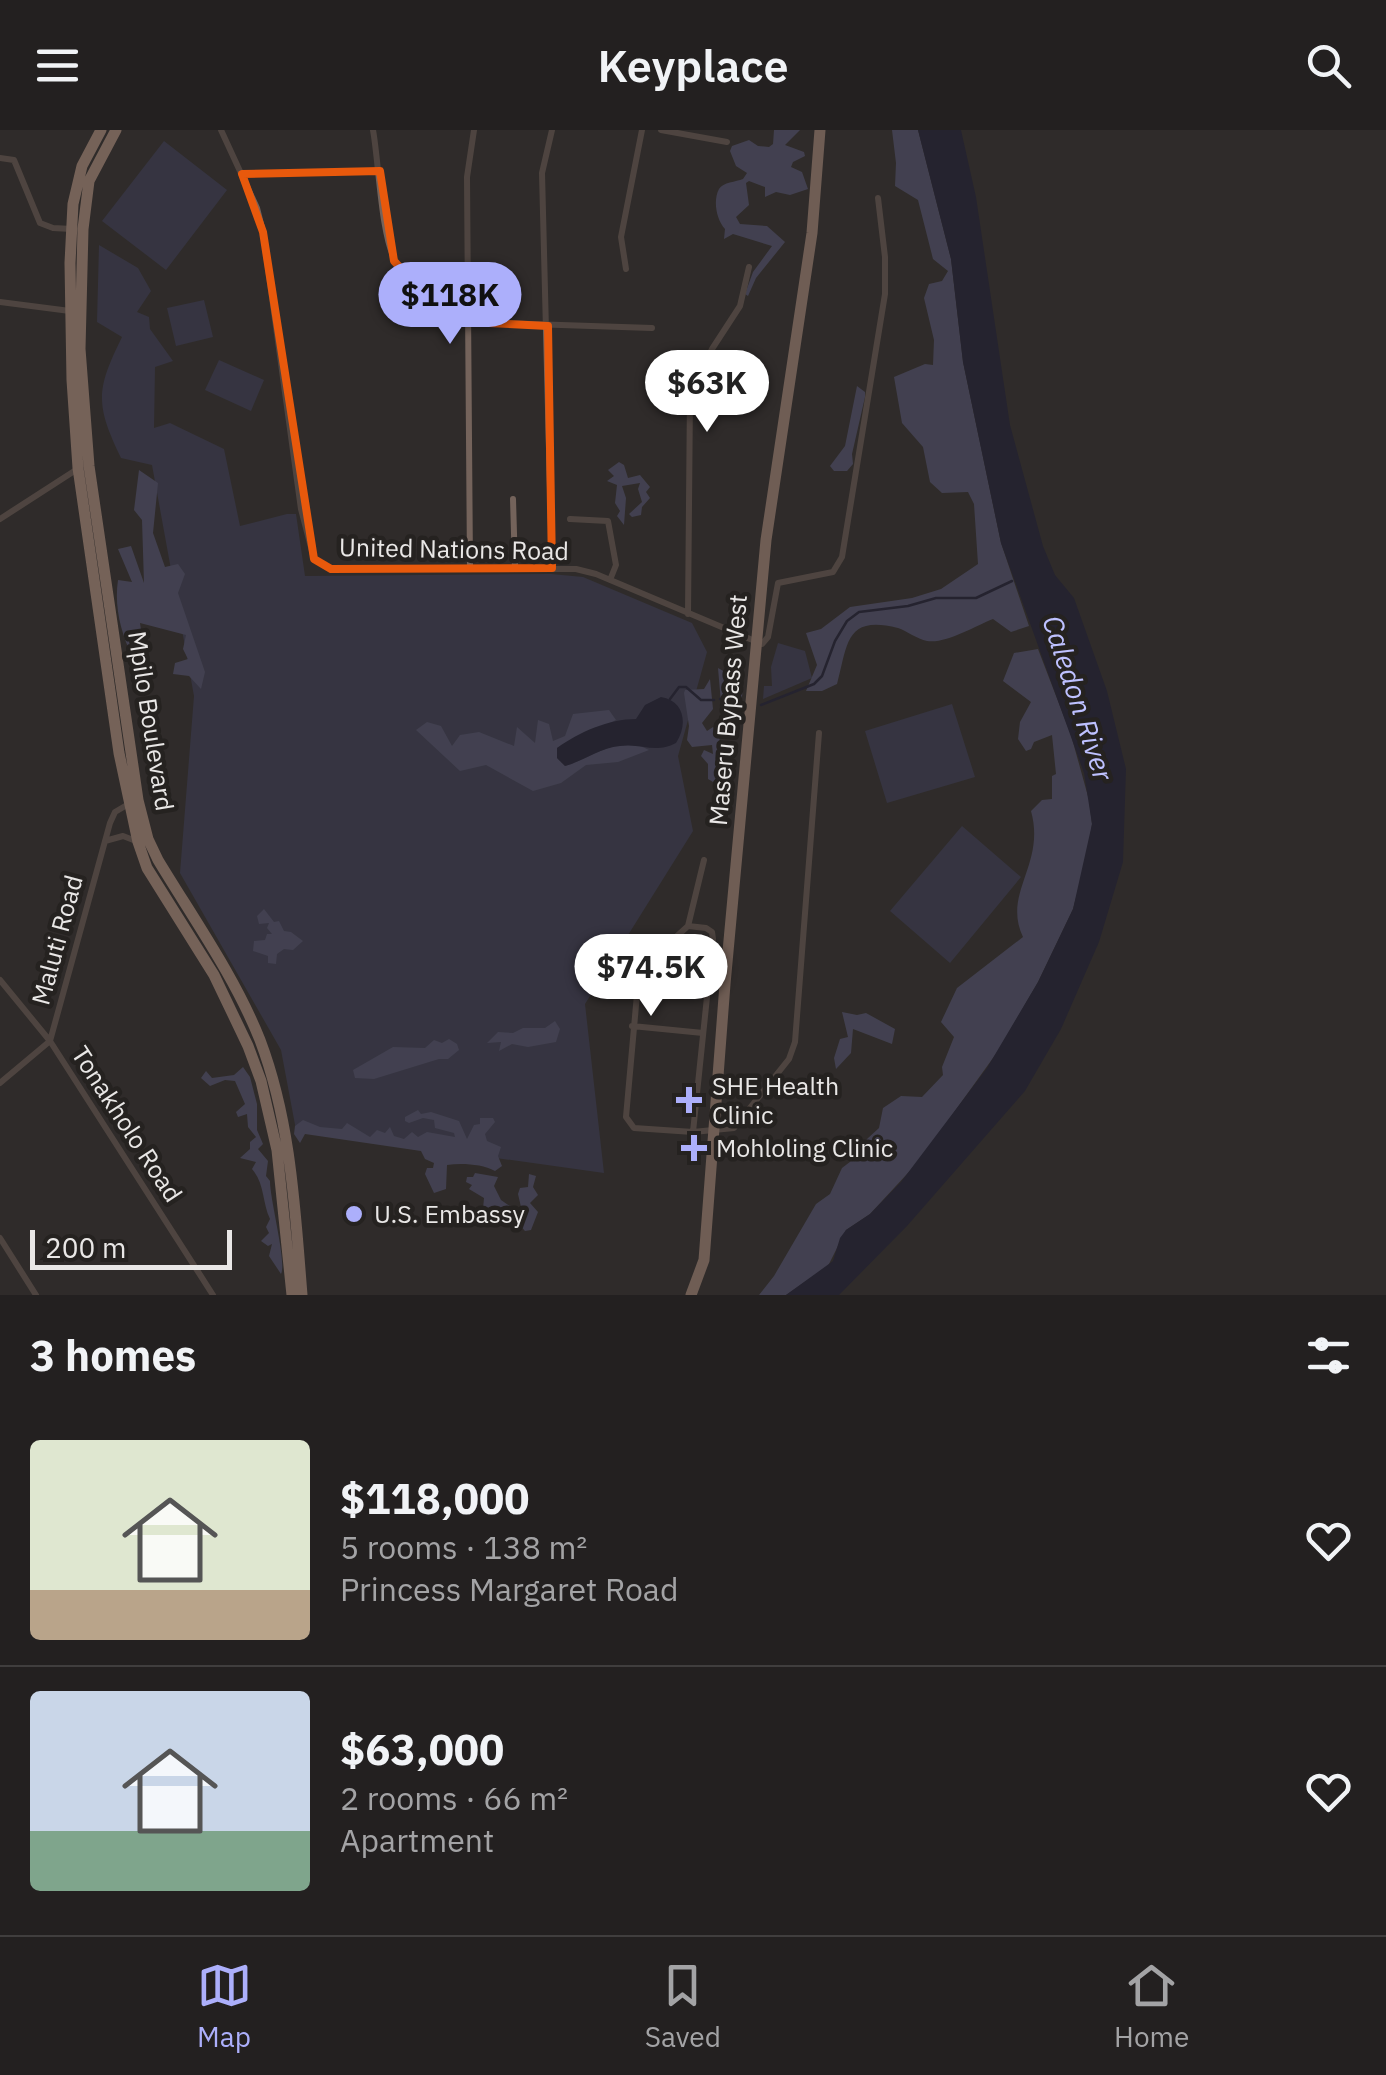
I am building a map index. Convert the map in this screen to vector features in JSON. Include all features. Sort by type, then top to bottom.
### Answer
[{"type":"highway","name":"Mpilo Boulevard","points":[[102,130],[77,183],[76,312],[84,467],[138,842],[148,868],[222,990],[261,1081],[276,1150],[292,1295]]},
{"type":"highway","name":"Mpilo Boulevard","points":[[77,229],[89,181],[116,130]]},
{"type":"highway","name":"Mpilo Boulevard","points":[[133,801],[158,860],[240,997],[260,1039],[290,1158],[302,1295]]},
{"type":"main road","name":"Maseru Bypass West","points":[[691,1295],[704,1260],[766,540],[812,233],[820,130]]},
{"type":"street","name":"United Nations Road","points":[[220,130],[242,174],[263,232],[301,509],[314,559],[331,570],[576,569],[757,643]]},
{"type":"street","points":[[373,130],[394,261],[429,298],[468,322],[652,328]]},
{"type":"street","points":[[470,568],[467,177],[474,130]]},
{"type":"street","points":[[552,130],[542,174],[552,568]]},
{"type":"street","points":[[626,269],[621,237],[642,130]]},
{"type":"street","points":[[661,130],[726,142]]},
{"type":"street","points":[[0,158],[14,160],[40,222],[53,228],[77,229]]},
{"type":"street","points":[[242,174],[380,171]]},
{"type":"street","points":[[757,643],[762,644],[768,637],[778,583],[833,572],[842,558],[884,294],[885,257],[878,198]]},
{"type":"street","points":[[688,614],[690,395],[712,349],[740,306],[749,267]]},
{"type":"street","points":[[0,302],[76,312]]},
{"type":"street","points":[[0,519],[84,467]]},
{"type":"street","points":[[513,499],[516,568]]},
{"type":"street","points":[[570,519],[608,521],[616,565],[610,580]]},
{"type":"street","points":[[704,860],[688,926],[646,964],[638,983],[628,1123],[634,1128],[694,1132],[734,1128],[789,1059],[795,1042],[819,732]]},
{"type":"street","name":"Maluti Road","points":[[0,1083],[50,1041],[104,842],[115,812],[133,801]]},
{"type":"street","points":[[104,842],[123,836],[138,842]]},
{"type":"street","points":[[688,926],[706,928],[714,939],[694,1132]]},
{"type":"street","name":"Tonakholo Road","points":[[0,982],[50,1041],[213,1295]]},
{"type":"street","points":[[632,1026],[703,1032]]},
{"type":"street","points":[[0,1238],[36,1295]]},
{"type":"highlighted area","points":[[380,171],[394,261],[429,299],[468,322],[548,326],[552,568],[331,569],[314,559],[263,232],[242,174]]},
{"type":"shaded area","points":[[774,130],[800,130],[785,145],[804,152],[805,156],[791,167],[802,172],[808,189],[765,197],[765,187],[746,183],[749,205],[736,217],[740,224],[767,226],[785,242],[756,278],[748,296],[745,294],[753,272],[772,246],[733,234],[724,239],[716,198],[721,187],[743,179],[747,173],[736,166],[732,146],[749,140],[769,147]]},
{"type":"shaded area","points":[[892,130],[918,130],[951,259],[963,362],[1001,543],[1029,626],[1011,632],[993,619],[935,641],[923,640],[898,628],[868,626],[858,629],[847,645],[837,684],[822,691],[806,691],[817,665],[806,633],[821,629],[850,607],[912,598],[941,589],[978,564],[974,504],[968,492],[942,493],[930,482],[923,447],[902,423],[894,377],[925,364],[933,365],[934,340],[924,298],[929,284],[942,281],[948,271],[933,259],[918,200],[895,186]]},
{"type":"shaded area","points":[[164,141],[227,190],[166,270],[102,221]]},
{"type":"shaded area","points":[[99,245],[138,268],[151,291],[137,312],[149,317],[150,329],[173,361],[155,367],[154,428],[170,423],[224,449],[240,526],[296,514],[305,576],[583,577],[692,623],[707,652],[678,756],[693,831],[585,1004],[604,1173],[296,1130],[281,1050],[180,873],[194,696],[152,465],[121,458],[103,410],[103,384],[122,337],[97,322]]},
{"type":"shaded area","points":[[204,300],[213,337],[176,346],[167,308]]},
{"type":"shaded area","points":[[219,360],[264,380],[251,411],[205,390]]},
{"type":"shaded area","points":[[857,386],[865,397],[853,464],[847,471],[834,471],[830,466],[845,446]]},
{"type":"shaded area","points":[[619,462],[628,478],[640,475],[650,487],[646,492],[650,498],[641,515],[632,517],[629,514],[642,502],[640,483],[622,486],[626,498],[624,525],[617,516],[617,485],[607,481],[614,476],[608,470]]},
{"type":"shaded area","points":[[139,470],[158,483],[153,533],[165,567],[178,564],[185,574],[178,593],[205,672],[201,689],[189,676],[173,674],[175,663],[188,659],[183,649],[186,635],[140,623],[142,637],[135,637],[132,656],[122,629],[118,580],[132,582],[118,549],[131,546],[144,583],[142,520],[134,510]]},
{"type":"shaded area","points":[[778,643],[805,651],[812,678],[763,699],[764,686],[772,686],[771,667]]},
{"type":"shaded area","points":[[1038,649],[1071,735],[1089,800],[1092,824],[1088,852],[1073,909],[1038,982],[998,1051],[919,1161],[870,1214],[846,1230],[828,1266],[786,1295],[759,1295],[816,1204],[830,1194],[842,1168],[859,1155],[867,1139],[879,1128],[883,1108],[901,1096],[922,1097],[943,1075],[942,1067],[954,1037],[941,1022],[957,988],[1023,937],[1018,906],[1033,847],[1031,811],[1042,800],[1052,799],[1052,776],[1056,774],[1052,735],[1034,742],[1026,751],[1018,739],[1020,722],[1031,702],[1003,681],[1014,653]]},
{"type":"shaded area","points":[[718,668],[725,672],[741,669],[742,695],[727,736],[722,715]]},
{"type":"shaded area","points":[[710,679],[713,709],[702,723],[707,731],[713,727],[719,732],[722,771],[713,782],[708,779],[708,764],[701,756],[704,750],[713,754],[712,745],[692,747],[687,740],[684,693],[704,689]]},
{"type":"shaded area","points":[[952,704],[975,777],[887,803],[865,731]]},
{"type":"shaded area","points":[[609,710],[616,720],[557,748],[557,758],[565,766],[617,745],[638,745],[649,750],[618,762],[586,765],[561,783],[533,791],[486,765],[460,771],[416,730],[427,722],[441,726],[452,746],[460,735],[479,732],[514,746],[517,727],[535,743],[538,720],[549,724],[553,741],[565,736],[573,714]]},
{"type":"shaded area","points":[[962,826],[1021,877],[950,963],[890,911]]},
{"type":"shaded area","points":[[264,909],[274,922],[279,921],[284,931],[303,941],[293,950],[284,949],[277,954],[276,964],[268,963],[268,956],[253,951],[254,941],[265,940],[267,934],[272,934],[267,928],[269,923],[259,924],[257,916]]},
{"type":"shaded area","points":[[842,1012],[866,1013],[895,1029],[892,1044],[853,1029],[851,1053],[836,1069],[834,1058],[840,1039],[848,1037]]},
{"type":"shaded area","points":[[555,1021],[560,1029],[556,1042],[528,1047],[512,1044],[499,1051],[501,1042],[487,1043],[498,1032],[545,1028]]},
{"type":"shaded area","points":[[449,1039],[459,1050],[448,1059],[374,1079],[355,1078],[353,1070],[393,1047],[425,1048],[434,1040],[442,1043]]},
{"type":"shaded area","points":[[243,1067],[250,1077],[257,1104],[257,1130],[263,1144],[258,1149],[268,1161],[266,1176],[280,1245],[281,1274],[269,1256],[272,1244],[261,1241],[269,1233],[266,1227],[270,1219],[252,1169],[256,1162],[240,1158],[256,1137],[248,1127],[247,1114],[238,1117],[236,1112],[245,1104],[235,1081],[210,1086],[201,1078],[206,1071],[212,1078],[234,1075]]},
{"type":"shaded area","points":[[418,1110],[421,1114],[431,1112],[459,1121],[467,1139],[474,1125],[480,1124],[480,1118],[493,1118],[495,1122],[485,1134],[487,1141],[501,1147],[498,1156],[502,1166],[495,1171],[472,1165],[447,1165],[446,1189],[434,1193],[425,1174],[434,1163],[425,1159],[421,1151],[305,1134],[300,1143],[294,1134],[295,1126],[303,1120],[342,1129],[347,1123],[370,1137],[377,1130],[385,1133],[390,1127],[394,1136],[404,1139],[412,1132],[418,1137],[427,1132],[455,1137],[454,1133],[435,1128],[434,1120],[405,1121],[405,1117]]},
{"type":"shaded area","points":[[475,1173],[498,1177],[494,1186],[501,1200],[517,1211],[521,1207],[520,1188],[528,1187],[529,1174],[536,1176],[533,1187],[538,1195],[530,1203],[538,1212],[531,1230],[525,1231],[509,1213],[499,1219],[483,1209],[484,1198],[469,1189],[472,1185],[466,1182]]},
{"type":"water","name":"Caledon River","points":[[918,130],[961,130],[976,197],[1010,425],[1043,546],[1055,575],[1074,598],[1107,691],[1126,769],[1123,862],[1099,942],[1061,1029],[1025,1091],[907,1226],[839,1295],[786,1295],[833,1261],[846,1230],[870,1214],[901,1182],[987,1068],[1038,982],[1073,909],[1092,824],[1084,773],[1001,543],[963,362],[951,259]]},
{"type":"water","points":[[661,697],[675,703],[682,715],[676,743],[661,748],[612,747],[565,766],[557,758],[557,748],[575,737],[605,724],[636,719],[645,705]]},
{"type":"waterway","points":[[761,705],[814,684],[822,676],[847,621],[859,612],[936,598],[976,598],[1012,581]]},
{"type":"waterway","points":[[670,699],[679,687],[686,687],[701,700],[714,700]]},
{"type":"waterway","points":[[720,699],[736,699]]},
{"type":"place","name":"SHE Health Clinic","points":[[689,1100]]},
{"type":"place","name":"Mohloling Clinic","points":[[694,1148]]},
{"type":"place","name":"U.S. Embassy","points":[[354,1214]]}]
